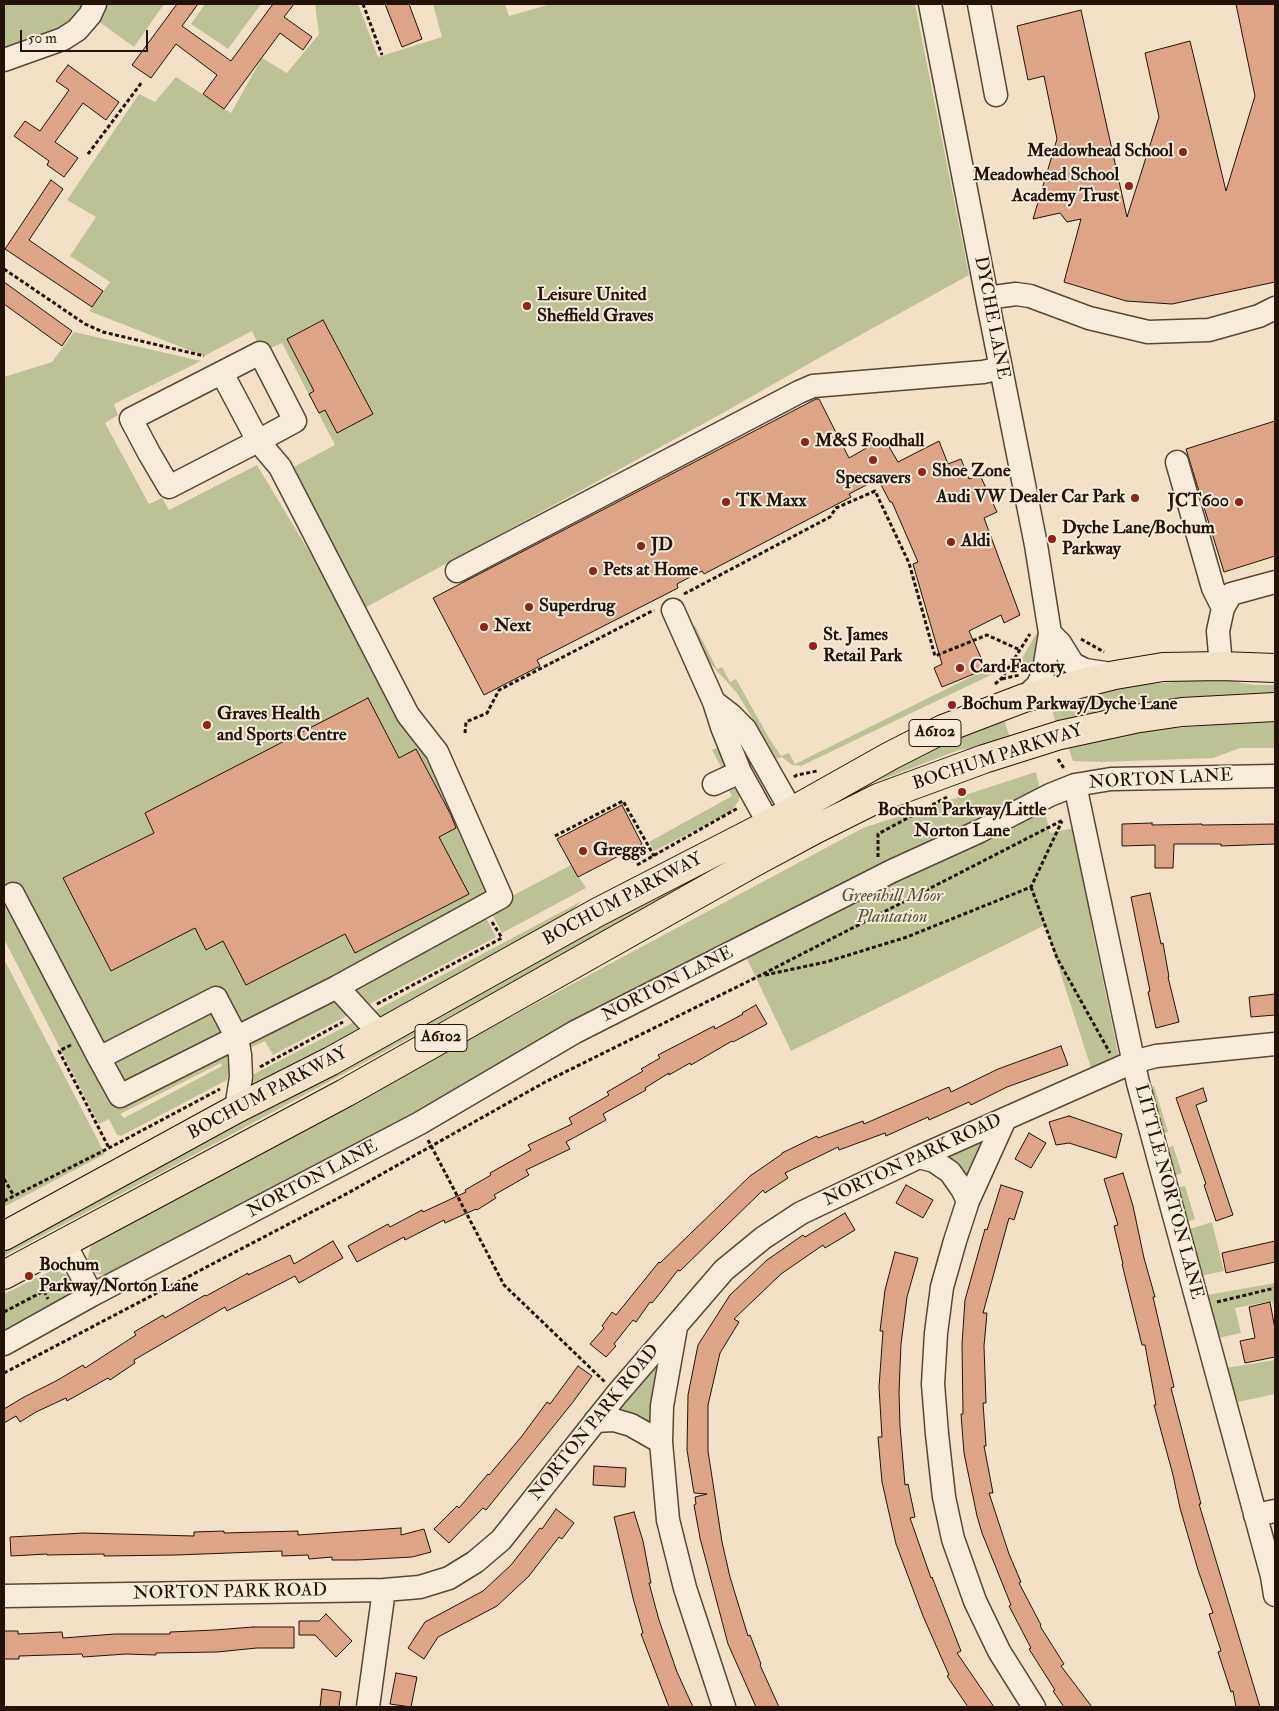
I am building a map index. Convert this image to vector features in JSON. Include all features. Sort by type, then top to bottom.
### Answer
[{"type":"highway","name":"BOCHUM PARKWAY","points":[[4,1276],[345,1093],[791,828],[890,756],[943,729],[1024,698],[1115,675],[1163,667],[1221,666],[1275,668]]},
{"type":"highway","name":"BOCHUM PARKWAY","points":[[4,1236],[380,1034],[598,912],[791,828],[984,759],[1060,735],[1134,719],[1182,712],[1275,707]]},
{"type":"street","points":[[4,60],[63,39],[77,30],[90,15],[95,4]]},
{"type":"street","name":"DYCHE LANE","points":[[930,4],[986,298],[1036,545],[1043,630],[1044,670],[1038,685],[1024,698]]},
{"type":"street","points":[[979,4],[996,95]]},
{"type":"street","points":[[986,298],[1016,294],[1030,296],[1089,318],[1148,332],[1209,330],[1259,316],[1275,308]]},
{"type":"street","points":[[260,353],[295,421],[258,441],[169,487],[131,419],[260,353]]},
{"type":"street","points":[[457,571],[813,386],[983,372],[1001,368]]},
{"type":"street","points":[[13,894],[120,1096],[337,987],[501,897],[437,752],[408,715],[280,467],[258,441],[222,373]]},
{"type":"street","points":[[1177,462],[1212,588],[1223,608]]},
{"type":"street","points":[[1221,666],[1218,631],[1223,608],[1231,594],[1275,582]]},
{"type":"street","points":[[670,604],[714,702],[743,778],[791,828]]},
{"type":"street","points":[[1043,630],[1060,643],[1073,664],[1084,670],[1115,675]]},
{"type":"street","points":[[714,702],[732,715],[745,729],[772,775],[791,828]]},
{"type":"street","name":"NORTON LANE","points":[[4,1344],[92,1295],[420,1123],[575,1032],[879,878],[1075,785],[1111,779],[1275,776]]},
{"type":"street","points":[[714,784],[743,778]]},
{"type":"street","name":"LITTLE NORTON LANE","points":[[1075,785],[1133,1062],[1198,1306],[1265,1513],[1275,1595]]},
{"type":"street","points":[[337,987],[380,1034]]},
{"type":"street","points":[[99,1058],[216,998],[237,1038],[241,1077],[236,1110]]},
{"type":"street","name":"NORTON PARK ROAD","points":[[4,1596],[384,1590],[420,1587],[462,1571],[501,1540],[617,1394],[724,1270],[763,1238],[801,1212],[919,1157],[1133,1062],[1156,1056],[1275,1044]]},
{"type":"street","points":[[1005,1119],[968,1201],[942,1287],[936,1333],[933,1384],[944,1497],[954,1539],[975,1601],[999,1652],[1034,1707]]},
{"type":"street","points":[[919,1157],[934,1161],[950,1172],[962,1188],[968,1201]]},
{"type":"street","points":[[65,1244],[92,1295]]},
{"type":"street","points":[[676,1326],[662,1406],[661,1442],[668,1520],[685,1588],[724,1707]]},
{"type":"street","points":[[595,1421],[614,1420],[631,1425],[661,1442]]},
{"type":"street","points":[[368,1707],[384,1590]]},
{"type":"path","points":[[363,4],[382,55]]},
{"type":"path","points":[[88,154],[142,82]]},
{"type":"path","points":[[4,268],[85,324],[103,332],[204,356]]},
{"type":"path","points":[[465,734],[466,722],[487,713],[499,690],[670,604],[830,517],[836,508],[875,491],[909,563],[935,656],[987,635],[1020,650]]},
{"type":"path","points":[[993,686],[1002,678],[1020,650],[1043,630]]},
{"type":"path","points":[[778,788],[797,775],[822,770]]},
{"type":"path","points":[[629,870],[737,810],[742,801],[741,788],[743,778]]},
{"type":"path","points":[[759,976],[826,962],[907,936],[1031,887],[1063,820],[1075,785]]},
{"type":"path","points":[[879,878],[878,834],[950,796]]},
{"type":"path","points":[[555,836],[623,801],[654,856]]},
{"type":"path","points":[[4,1373],[348,1193],[547,1081],[759,976],[1063,820]]},
{"type":"path","points":[[1031,887],[1057,958],[1112,1056]]},
{"type":"path","points":[[4,1201],[109,1148],[510,934]]},
{"type":"path","points":[[88,1037],[59,1051],[109,1148]]},
{"type":"path","points":[[420,1123],[504,1285],[617,1394]]},
{"type":"path","points":[[4,1179],[14,1196]]},
{"type":"path","points":[[1198,1306],[1275,1288]]},
{"type":"path","points":[[4,1312],[44,1291]]},
{"type":"green space","points":[[4,4],[84,4],[80,14],[58,33],[4,49]]},
{"type":"green space","points":[[104,4],[164,4],[134,47],[98,21]]},
{"type":"green space","points":[[205,4],[261,4],[228,49],[191,24]]},
{"type":"green space","points":[[315,4],[358,4],[378,57],[442,37],[433,4],[505,4],[509,16],[551,4],[915,4],[969,275],[721,414],[348,617],[508,898],[571,865],[586,888],[502,933],[491,912],[484,914],[496,937],[273,1055],[265,1041],[232,1057],[237,1068],[229,1070],[227,1080],[121,1136],[117,1135],[109,1119],[99,1124],[4,939],[4,377],[52,362],[74,332],[201,361],[114,404],[118,415],[105,423],[149,504],[162,498],[169,510],[257,465],[346,613],[288,470],[335,445],[282,343],[262,352],[252,331],[204,356],[89,311],[110,282],[70,256],[96,217],[67,200],[139,94],[155,102],[176,77],[231,113],[262,58],[287,73],[319,34]],"holes":[[[221,1063],[222,1066],[124,1118],[120,1114]]]},
{"type":"green space","points":[[695,626],[717,669],[722,667],[730,682],[736,679],[781,756],[789,753],[795,764],[1003,661],[995,673],[801,766],[792,765],[782,757],[777,759],[737,693],[708,661],[691,628]]},
{"type":"green space","points":[[1038,631],[1036,666],[1015,670]]},
{"type":"green space","points":[[1216,678],[1254,685],[1275,685],[1275,698],[1057,728],[1050,702],[1131,686]]},
{"type":"green space","points":[[1003,717],[1011,740],[993,746],[959,750],[878,781],[798,820],[893,764]]},
{"type":"green space","points":[[1275,720],[1275,748],[1240,748],[1213,758],[1103,762],[1073,761],[1068,746],[1125,732]]},
{"type":"green space","points":[[723,745],[739,793],[739,800],[731,812],[654,851],[649,842],[732,796],[726,784],[729,782],[712,750]]},
{"type":"green space","name":"Greenhill Moor Plantation","points":[[1036,772],[1050,833],[1079,827],[1092,928],[1119,1058],[1093,1074],[1045,925],[791,1051],[736,936],[112,1277],[94,1273],[87,1260],[91,1246],[114,1230],[863,828]]},
{"type":"green space","points":[[768,831],[773,841],[4,1256],[4,1245]]},
{"type":"green space","points":[[643,845],[648,854],[634,863],[619,858]]},
{"type":"green space","points":[[582,901],[556,925],[392,1016],[375,1016],[371,1013]]},
{"type":"green space","points":[[4,959],[105,1154],[4,1207]]},
{"type":"green space","points":[[356,1021],[364,1029],[252,1088],[254,1074]]},
{"type":"green space","points":[[1154,1086],[1168,1132],[1161,1134],[1148,1088]]},
{"type":"green space","points":[[978,1136],[986,1143],[972,1178],[942,1153]]},
{"type":"green space","points":[[1173,1146],[1182,1173],[1173,1177],[1165,1149]]},
{"type":"green space","points":[[1185,1186],[1195,1219],[1186,1222],[1176,1188]]},
{"type":"green space","points":[[1212,1222],[1224,1271],[1200,1276],[1187,1230]]},
{"type":"green space","points":[[53,1270],[68,1275],[73,1283],[71,1297],[4,1336],[4,1294]]},
{"type":"green space","points":[[1275,1283],[1275,1313],[1272,1301],[1235,1308],[1241,1333],[1218,1338],[1207,1295]]},
{"type":"green space","points":[[659,1360],[651,1427],[631,1413],[615,1408]]},
{"type":"green space","points":[[1275,1360],[1275,1394],[1238,1402],[1226,1368]]},
{"type":"building","points":[[177,4],[198,4],[182,26],[231,61],[273,4],[294,4],[284,17],[312,37],[303,50],[280,33],[224,109],[203,94],[217,75],[176,44],[151,78],[132,65]]},
{"type":"building","points":[[385,4],[409,4],[422,39],[402,47]]},
{"type":"building","name":"Meadowhead School","points":[[1236,4],[1275,4],[1275,282],[1172,304],[1126,301],[1064,282],[1081,219],[1067,222],[1060,213],[1033,219],[1057,139],[1044,76],[1028,80],[1017,26],[1081,10],[1127,217],[1159,117],[1145,53],[1190,41],[1226,191],[1255,96]]},
{"type":"building","points":[[68,65],[119,102],[106,120],[83,103],[55,142],[78,158],[64,177],[47,165],[49,161],[14,136],[25,121],[40,131],[69,90],[56,81]]},
{"type":"building","points":[[51,180],[63,189],[29,240],[103,291],[92,307],[5,249]]},
{"type":"building","points":[[4,282],[72,331],[62,346],[4,304]]},
{"type":"building","points":[[323,320],[373,414],[337,433],[325,410],[319,413],[309,394],[314,391],[287,339]]},
{"type":"building","points":[[819,399],[849,458],[884,438],[898,462],[939,441],[948,464],[961,459],[969,479],[980,475],[997,512],[984,518],[1020,615],[1004,623],[1001,615],[969,631],[986,669],[942,687],[934,668],[942,664],[913,564],[918,562],[892,502],[890,502],[878,479],[849,494],[851,497],[704,574],[702,571],[690,577],[677,584],[678,588],[537,660],[540,666],[484,695],[433,598]]},
{"type":"building","name":"JCT600","points":[[1275,421],[1275,556],[1224,572],[1186,449]]},
{"type":"building","points":[[368,698],[399,758],[416,749],[451,815],[456,828],[439,837],[469,894],[355,953],[345,934],[246,985],[223,941],[206,950],[195,928],[111,971],[63,878],[154,833],[145,813]]},
{"type":"building","points":[[622,805],[642,844],[578,877],[557,839]]},
{"type":"building","points":[[1152,823],[1152,825],[1275,824],[1275,844],[1221,846],[1221,844],[1174,844],[1173,868],[1155,868],[1155,845],[1122,846],[1122,824]]},
{"type":"building","points":[[1150,893],[1161,944],[1163,943],[1168,977],[1179,1022],[1156,1028],[1131,897]]},
{"type":"building","points":[[1275,994],[1275,1015],[1251,1017],[1249,997]]},
{"type":"building","points":[[756,1005],[767,1024],[732,1041],[691,1065],[690,1063],[669,1075],[669,1073],[645,1088],[646,1090],[603,1114],[606,1120],[566,1142],[570,1149],[526,1170],[529,1175],[494,1195],[496,1198],[477,1210],[445,1223],[444,1220],[405,1240],[404,1237],[357,1262],[348,1246],[388,1224],[390,1227],[422,1210],[423,1212],[466,1192],[465,1190],[491,1175],[490,1173],[531,1150],[528,1145],[572,1124],[569,1118],[609,1095],[607,1092],[643,1071],[641,1069],[660,1058],[658,1055],[714,1026],[715,1029]]},
{"type":"building","points":[[1061,1046],[1068,1065],[1007,1087],[971,1105],[969,1102],[929,1120],[928,1117],[886,1136],[885,1133],[839,1150],[838,1147],[785,1173],[788,1178],[765,1193],[763,1190],[680,1271],[678,1270],[652,1303],[650,1302],[636,1322],[633,1320],[614,1344],[616,1346],[606,1357],[590,1344],[604,1328],[602,1326],[612,1312],[616,1315],[659,1262],[750,1176],[782,1153],[817,1136],[818,1138],[863,1121],[864,1124],[949,1087],[951,1092],[998,1069]]},
{"type":"building","points":[[1203,1088],[1207,1101],[1196,1105],[1233,1215],[1216,1221],[1204,1185],[1206,1184],[1176,1098]]},
{"type":"building","points":[[1069,1116],[1122,1134],[1116,1158],[1069,1143],[1056,1145],[1049,1122]]},
{"type":"building","points":[[1029,1133],[1046,1143],[1031,1168],[1015,1159]]},
{"type":"building","points":[[1123,1173],[1155,1297],[1153,1297],[1174,1387],[1171,1388],[1201,1504],[1199,1504],[1260,1707],[1236,1707],[1233,1691],[1231,1692],[1218,1652],[1221,1651],[1209,1614],[1213,1613],[1180,1508],[1154,1405],[1156,1405],[1145,1345],[1142,1345],[1122,1264],[1114,1226],[1118,1225],[1104,1179]]},
{"type":"building","points":[[906,1185],[933,1200],[923,1218],[896,1203]]},
{"type":"building","points":[[1001,1185],[1023,1192],[1014,1220],[1009,1218],[983,1313],[987,1313],[984,1346],[986,1403],[983,1403],[986,1446],[984,1446],[993,1493],[989,1493],[1009,1554],[1021,1582],[1019,1583],[1040,1626],[1064,1664],[1061,1666],[1092,1707],[1064,1707],[1029,1649],[1031,1648],[1009,1606],[1011,1605],[982,1533],[964,1453],[961,1414],[963,1414],[962,1344],[965,1300],[985,1229],[987,1230]]},
{"type":"building","points":[[845,1213],[855,1230],[825,1248],[823,1245],[781,1274],[734,1319],[739,1322],[720,1353],[708,1405],[708,1451],[722,1542],[730,1577],[748,1636],[750,1635],[760,1665],[779,1707],[756,1707],[728,1644],[700,1538],[694,1505],[696,1504],[695,1497],[707,1494],[694,1493],[687,1450],[688,1395],[698,1345],[730,1295],[767,1260],[803,1235],[805,1237]]},
{"type":"building","points":[[333,1241],[343,1258],[299,1283],[295,1276],[227,1311],[225,1307],[134,1360],[135,1363],[110,1380],[108,1378],[67,1401],[66,1398],[20,1422],[16,1416],[4,1423],[4,1409],[83,1365],[85,1368],[136,1335],[134,1332],[163,1315],[165,1318],[248,1273],[248,1275],[290,1255],[294,1264]]},
{"type":"building","points":[[1275,1241],[1275,1262],[1226,1273],[1222,1253]]},
{"type":"building","points":[[895,1252],[918,1258],[907,1297],[901,1344],[899,1392],[905,1485],[908,1484],[915,1517],[910,1518],[931,1578],[961,1651],[957,1653],[994,1707],[968,1707],[947,1676],[949,1675],[923,1616],[896,1544],[882,1482],[878,1437],[882,1437],[879,1387],[883,1331],[880,1331],[885,1290]]},
{"type":"building","points":[[1270,1302],[1275,1329],[1275,1357],[1245,1363],[1240,1341],[1255,1338],[1249,1307]]},
{"type":"building","points":[[578,1366],[592,1376],[486,1510],[483,1508],[449,1543],[434,1529],[457,1506],[459,1508],[489,1475],[522,1436],[547,1402],[550,1404]]},
{"type":"building","points":[[594,1466],[626,1468],[625,1487],[593,1485]]},
{"type":"building","points":[[556,1509],[574,1523],[562,1539],[559,1537],[529,1576],[497,1606],[438,1637],[424,1659],[408,1648],[425,1622],[483,1591],[511,1565],[540,1528],[542,1529]]},
{"type":"building","points":[[634,1512],[643,1541],[651,1583],[649,1583],[659,1620],[677,1672],[693,1707],[669,1707],[641,1634],[643,1633],[614,1517]]},
{"type":"building","points":[[401,1528],[401,1535],[424,1529],[431,1552],[412,1557],[357,1560],[332,1560],[332,1557],[309,1559],[308,1555],[282,1556],[282,1551],[176,1555],[104,1556],[104,1554],[47,1554],[11,1556],[10,1537],[84,1533],[194,1536],[194,1532],[224,1531],[224,1533],[298,1531],[298,1535]]},
{"type":"building","points":[[326,1614],[352,1641],[336,1657],[315,1635],[299,1635],[299,1621],[319,1621]]},
{"type":"building","points":[[253,1627],[294,1627],[294,1648],[156,1653],[156,1655],[126,1654],[83,1657],[82,1654],[19,1656],[19,1659],[4,1659],[4,1631],[18,1631],[18,1634],[62,1632],[63,1638],[115,1634],[170,1634],[170,1632]]},
{"type":"building","points":[[396,1673],[417,1677],[411,1707],[390,1704]]},
{"type":"building","points":[[322,1689],[341,1692],[339,1707],[320,1707]]},
{"type":"place","name":"Meadowhead School","points":[[1183,152]]},
{"type":"place","name":"Meadowhead School Academy Trust","points":[[1129,186]]},
{"type":"place","name":"Leisure United Sheffield Graves","points":[[527,306]]},
{"type":"place","name":"M&S Foodhall","points":[[805,442]]},
{"type":"place","name":"Specsavers","points":[[873,460]]},
{"type":"place","name":"Shoe Zone","points":[[922,472]]},
{"type":"place","name":"Audi VW Dealer Car Park","points":[[1135,498]]},
{"type":"place","name":"TK Maxx","points":[[726,502]]},
{"type":"place","name":"JCT600","points":[[1239,502]]},
{"type":"place","name":"Dyche Lane/Bochum Parkway","points":[[1052,539]]},
{"type":"place","name":"Aldi","points":[[951,542]]},
{"type":"place","name":"JD","points":[[641,546]]},
{"type":"place","name":"Pets at Home","points":[[593,571]]},
{"type":"place","name":"Superdrug","points":[[529,607]]},
{"type":"place","name":"Next","points":[[484,627]]},
{"type":"place","name":"St. James Retail Park","points":[[813,646]]},
{"type":"place","name":"Card Factory","points":[[960,668]]},
{"type":"place","name":"Bochum Parkway/Dyche Lane","points":[[952,705]]},
{"type":"place","name":"Graves Health and Sports Centre","points":[[207,725]]},
{"type":"place","name":"Bochum Parkway/Little Norton Lane","points":[[962,792]]},
{"type":"place","name":"Greggs","points":[[583,851]]},
{"type":"place","name":"Bochum Parkway/Norton Lane","points":[[29,1276]]}]
